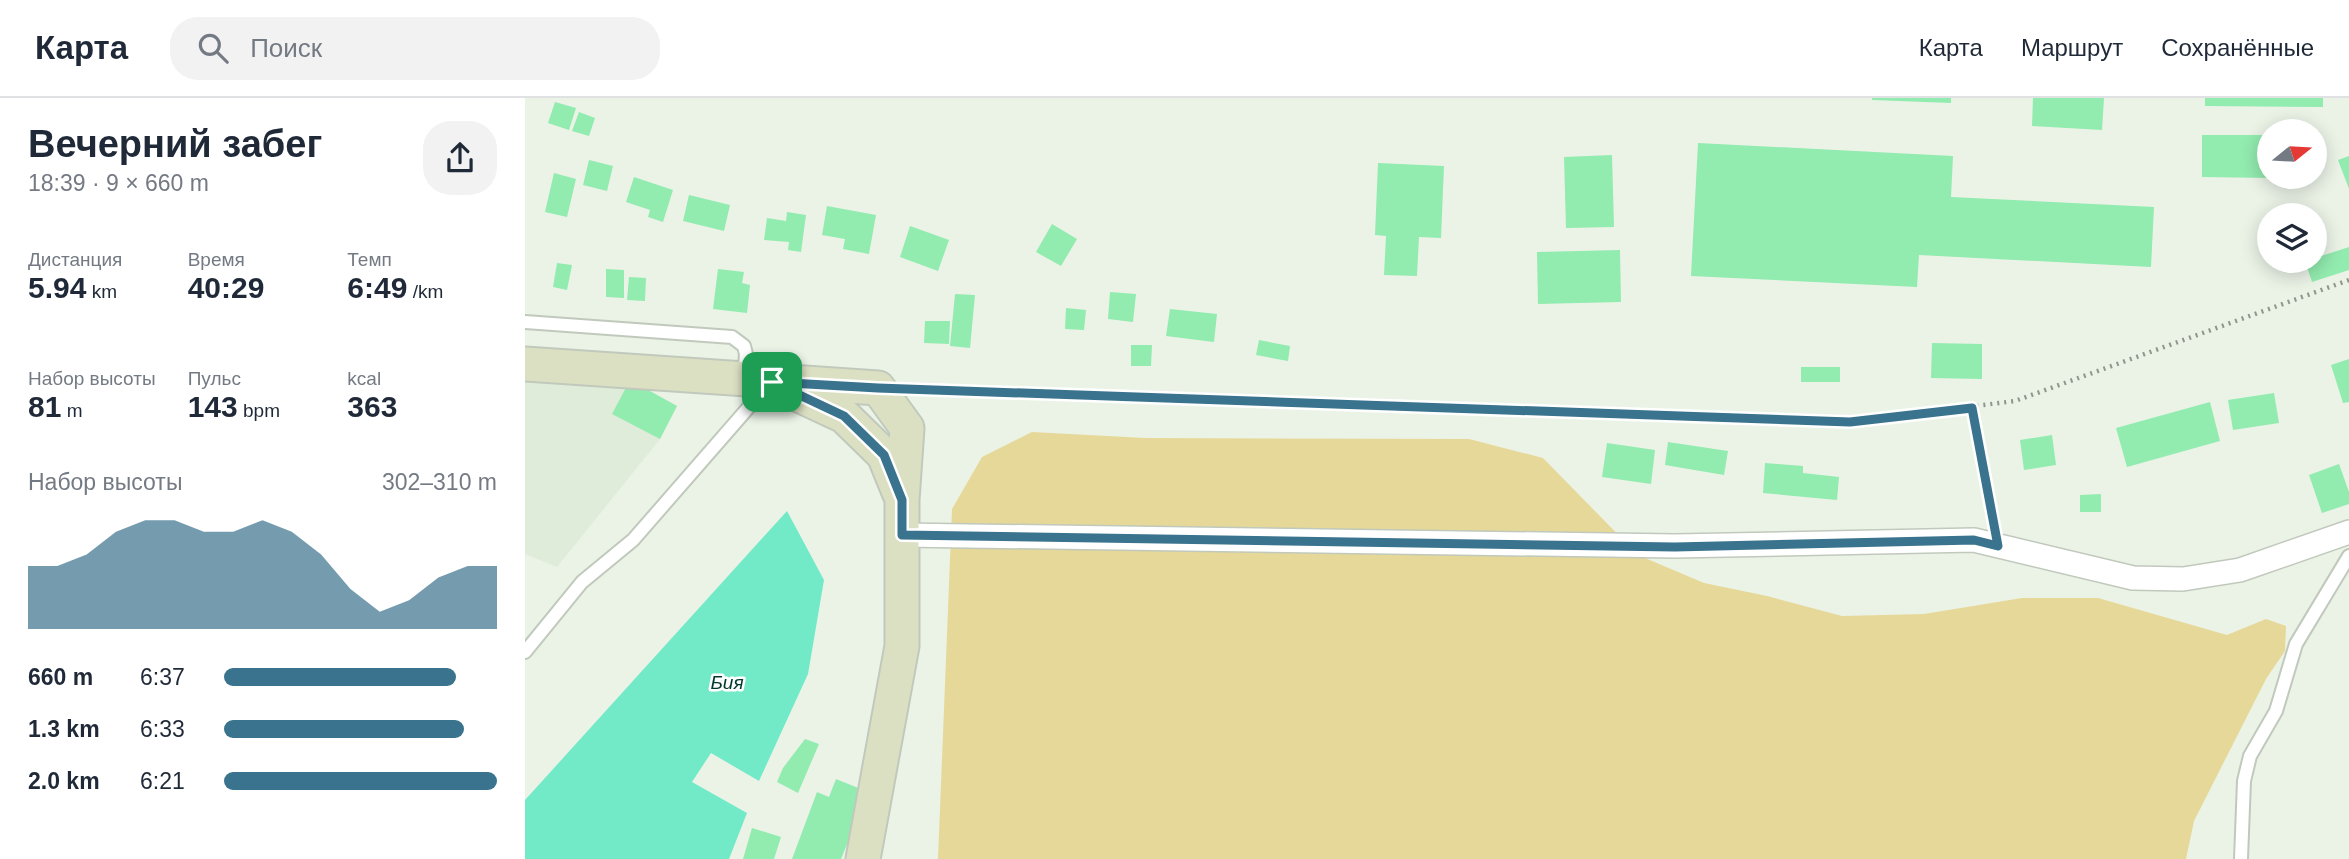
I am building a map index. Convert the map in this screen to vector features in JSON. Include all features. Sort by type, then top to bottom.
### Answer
[{"type":"street","points":[[525,364],[878,388],[907,428],[902,500],[902,646],[863,859]]},
{"type":"street","points":[[758,381],[844,416],[884,455],[902,500]]},
{"type":"street","points":[[902,535],[1675,547],[1974,540],[2133,578],[2183,579],[2239,570],[2349,533]]},
{"type":"lane","points":[[525,322],[732,337],[744,346],[758,381],[633,540],[582,582],[525,652]]},
{"type":"lane","points":[[2241,859],[2244,781],[2250,756],[2276,711],[2296,644],[2349,556]]},
{"type":"path","points":[[878,388],[1850,422],[2015,401],[2349,280]]},
{"type":"path","points":[[1972,408],[1998,546]]},
{"type":"shaded area","points":[[525,378],[630,380],[677,406],[660,439],[557,567],[525,554]]},
{"type":"shaded area","points":[[1032,432],[1145,438],[1469,439],[1543,458],[1638,555],[1704,583],[1842,616],[1924,614],[2022,598],[2098,598],[2227,635],[2266,619],[2286,626],[2285,651],[2266,679],[2194,821],[2186,859],[938,859],[952,509],[982,457]]},
{"type":"water","name":"Бия","points":[[787,511],[824,580],[808,674],[759,781],[711,753],[692,782],[747,813],[729,859],[525,859],[525,800]]},
{"type":"building","points":[[1951,98],[1951,103],[1872,100]]},
{"type":"building","points":[[2033,98],[2104,98],[2102,130],[2032,126]]},
{"type":"building","points":[[2205,98],[2323,98],[2323,107],[2205,106]]},
{"type":"building","points":[[555,102],[576,108],[569,130],[548,123]]},
{"type":"building","points":[[579,112],[595,118],[589,136],[572,131]]},
{"type":"building","points":[[2202,135],[2257,135],[2257,178],[2202,177]]},
{"type":"building","points":[[1698,143],[1953,156],[1951,197],[2154,207],[2151,267],[1919,255],[1917,287],[1691,276]]},
{"type":"building","points":[[1612,155],[1614,227],[1566,228],[1564,157]]},
{"type":"building","points":[[2349,156],[2349,189],[2338,160]]},
{"type":"building","points":[[589,160],[613,166],[607,191],[583,185]]},
{"type":"building","points":[[1378,163],[1444,166],[1441,238],[1419,237],[1417,276],[1384,275],[1386,236],[1375,235]]},
{"type":"building","points":[[554,173],[576,179],[567,217],[545,212]]},
{"type":"building","points":[[634,177],[673,190],[663,222],[648,217],[650,210],[626,202]]},
{"type":"building","points":[[689,195],[730,205],[724,231],[683,221]]},
{"type":"building","points":[[827,206],[876,215],[869,254],[843,249],[845,239],[822,235]]},
{"type":"building","points":[[787,212],[806,215],[801,252],[788,250],[789,242],[764,240],[767,218],[786,221]]},
{"type":"building","points":[[1052,224],[1077,239],[1061,266],[1036,252]]},
{"type":"building","points":[[910,226],[949,240],[938,271],[900,257]]},
{"type":"building","points":[[2349,247],[2349,270],[2312,282],[2309,273],[2327,273],[2327,254]]},
{"type":"building","points":[[1620,250],[1621,302],[1538,304],[1537,252]]},
{"type":"building","points":[[557,263],[572,265],[567,290],[553,287]]},
{"type":"building","points":[[606,269],[624,270],[624,298],[606,297]]},
{"type":"building","points":[[718,269],[744,272],[742,283],[750,285],[747,313],[713,309]]},
{"type":"building","points":[[629,277],[646,278],[645,301],[627,300]]},
{"type":"building","points":[[1110,292],[1136,294],[1133,322],[1108,319]]},
{"type":"building","points":[[955,294],[975,295],[970,348],[950,346]]},
{"type":"building","points":[[1066,308],[1086,310],[1084,330],[1065,329]]},
{"type":"building","points":[[1170,309],[1217,314],[1214,342],[1166,336]]},
{"type":"building","points":[[925,321],[950,321],[949,344],[924,343]]},
{"type":"building","points":[[1259,340],[1290,346],[1288,361],[1256,355]]},
{"type":"building","points":[[1932,343],[1982,344],[1982,379],[1931,378]]},
{"type":"building","points":[[1131,345],[1152,345],[1151,366],[1131,366]]},
{"type":"building","points":[[2349,359],[2349,402],[2343,403],[2331,365]]},
{"type":"building","points":[[1801,367],[1840,367],[1840,382],[1801,382]]},
{"type":"building","points":[[630,380],[677,406],[660,439],[612,414]]},
{"type":"building","points":[[2274,393],[2279,423],[2233,430],[2228,400]]},
{"type":"building","points":[[2210,402],[2220,441],[2127,467],[2116,428]]},
{"type":"building","points":[[2052,435],[2056,465],[2024,470],[2020,440]]},
{"type":"building","points":[[1668,442],[1728,451],[1724,475],[1665,465]]},
{"type":"building","points":[[1607,443],[1655,450],[1651,484],[1602,477]]},
{"type":"building","points":[[1765,463],[1803,466],[1803,473],[1839,477],[1837,500],[1763,493]]},
{"type":"building","points":[[2339,464],[2349,492],[2349,504],[2322,513],[2309,475]]},
{"type":"building","points":[[2101,494],[2101,512],[2080,512],[2080,495]]},
{"type":"building","points":[[805,739],[819,744],[798,793],[777,782],[783,768]]},
{"type":"building","points":[[836,779],[868,792],[841,859],[792,859],[817,792],[829,797]]},
{"type":"building","points":[[752,828],[781,837],[774,859],[743,859]]},
{"type":"route","points":[[772,382],[1850,422],[1972,408],[1998,546],[1974,540],[1675,547],[902,535],[902,500],[884,455],[844,416],[772,382]]}]
